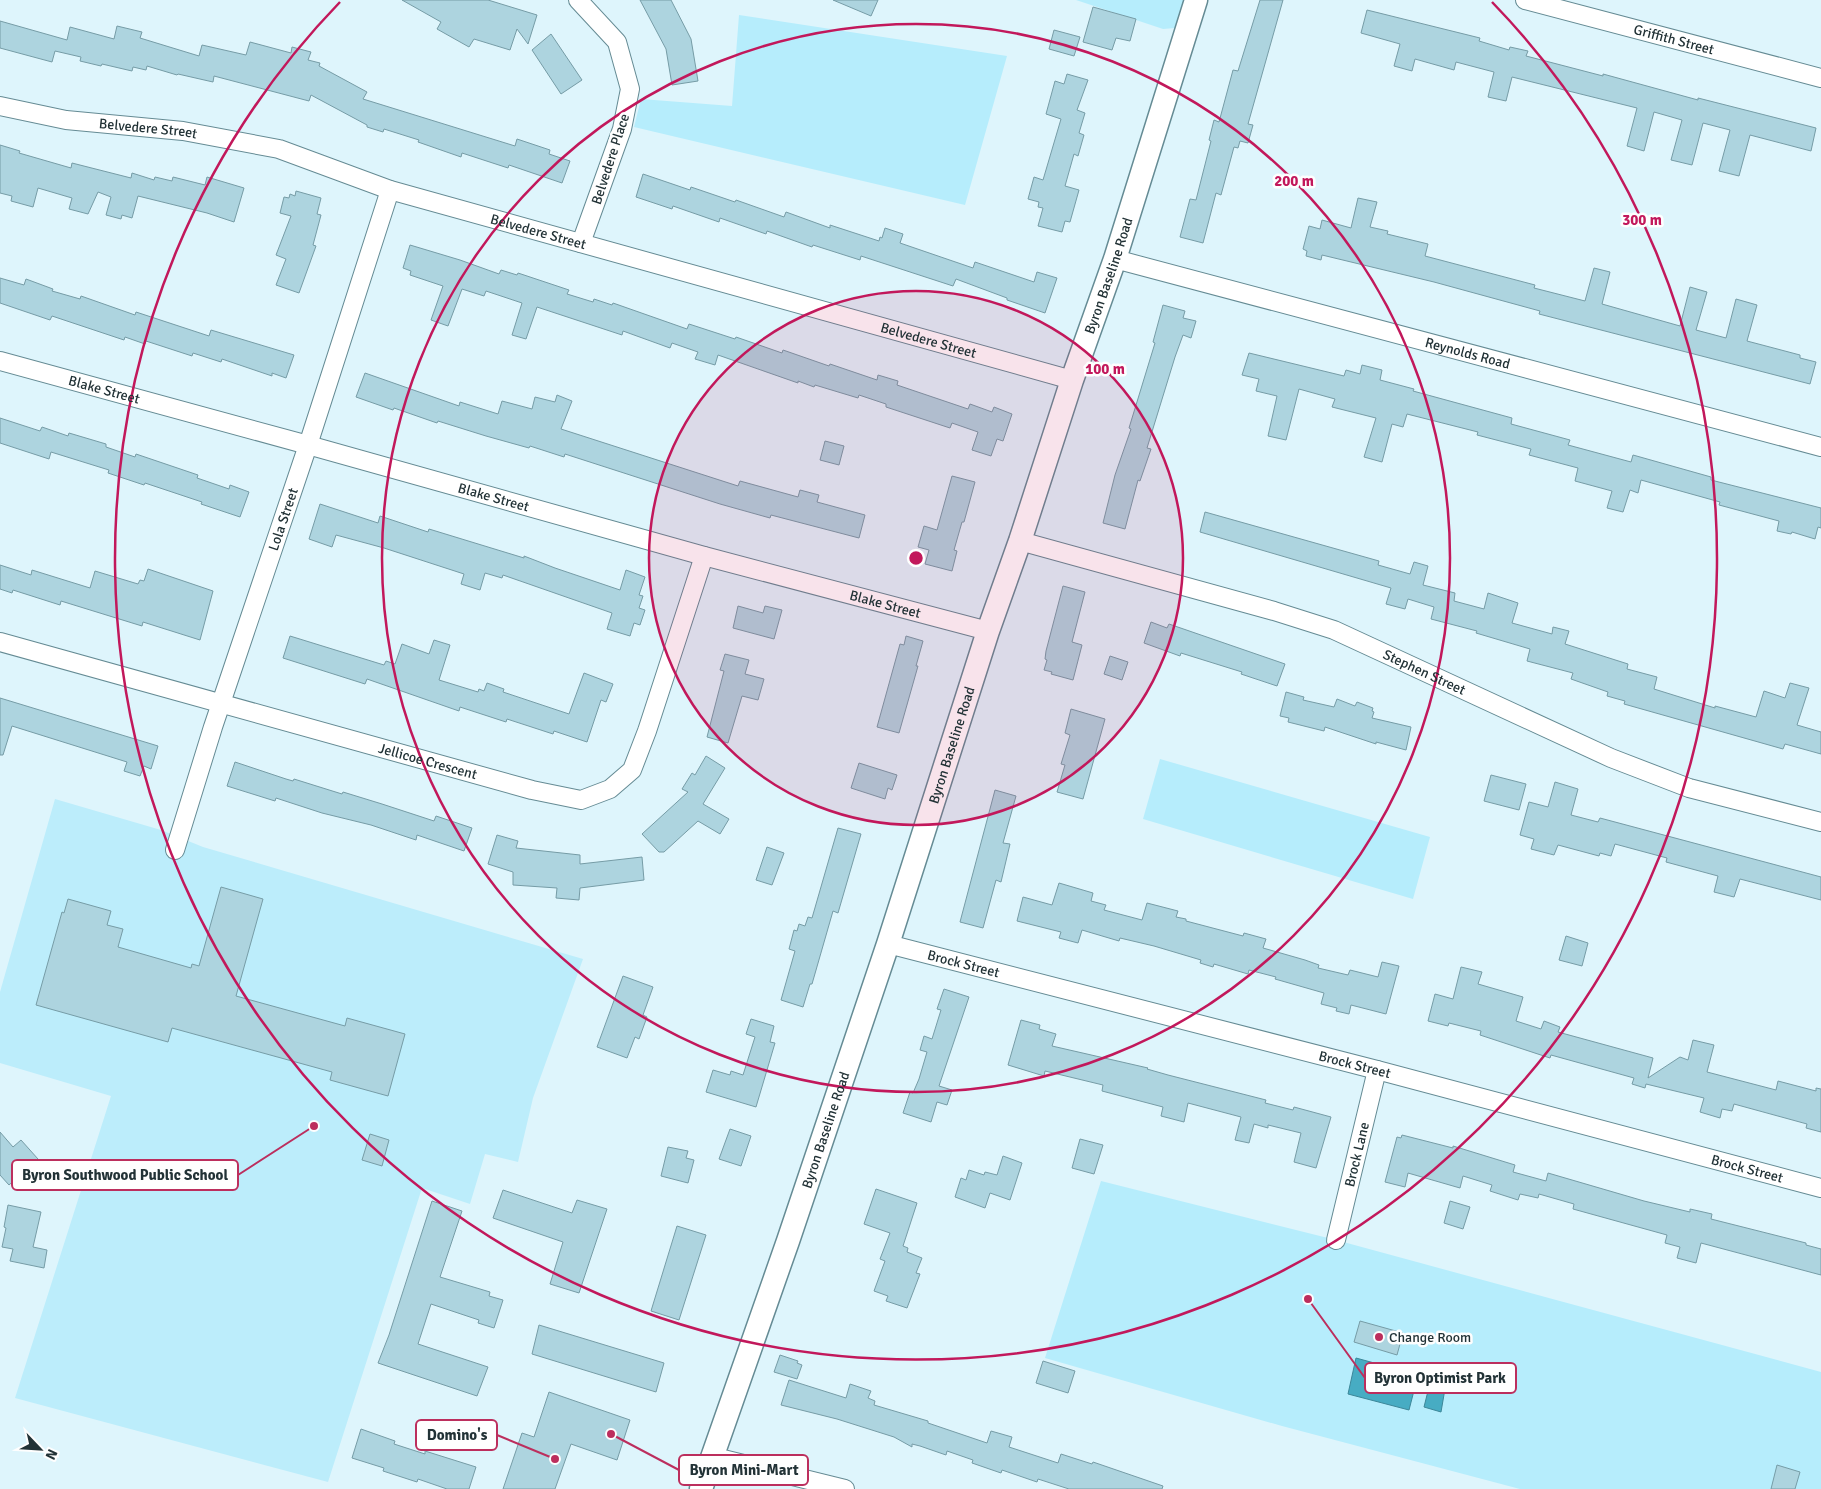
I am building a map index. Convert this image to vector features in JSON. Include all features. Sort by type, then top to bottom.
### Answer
[{"type":"main road","name":"Byron Baseline Road","points":[[701,1489],[788,1241],[888,944],[988,632],[1115,258],[1196,0]]},
{"type":"street","name":"Belvedere Place","points":[[578,0],[616,42],[630,89],[622,129],[581,243]]},
{"type":"street","name":"Griffith Street","points":[[1525,0],[1821,78]]},
{"type":"street","name":"Belvedere Street","points":[[0,106],[66,120],[183,131],[279,149],[390,190],[1072,380]]},
{"type":"street","name":"Lola Street","points":[[175,850],[390,190]]},
{"type":"street","name":"Reynolds Road","points":[[1115,258],[1821,447]]},
{"type":"street","name":"Blake Street","points":[[0,361],[308,444],[704,556],[988,632]]},
{"type":"street","name":"Stephen Street","points":[[1020,541],[1274,611],[1334,630],[1611,758],[1690,788],[1821,822]]},
{"type":"street","name":"Jellicoe Crescent","points":[[0,642],[532,790],[581,800],[610,789],[632,770],[647,731],[704,556]]},
{"type":"street","name":"Brock Street","points":[[888,944],[1377,1070],[1821,1188]]},
{"type":"street","name":"Brock Lane","points":[[1336,1240],[1377,1070]]},
{"type":"street","points":[[711,1456],[845,1489]]},
{"type":"shaded area","points":[[1076,0],[1184,0],[1175,28],[1163,29]]},
{"type":"shaded area","points":[[739,15],[1007,56],[965,205],[634,127],[641,99],[732,106]]},
{"type":"shaded area","points":[[1160,759],[1430,837],[1413,899],[1143,819]]},
{"type":"shaded area","points":[[55,799],[161,830],[203,847],[583,959],[533,1098],[518,1162],[485,1154],[470,1204],[422,1188],[328,1482],[15,1398],[111,1096],[0,1063],[0,992]]},
{"type":"shaded area","points":[[1101,1181],[1336,1240],[1821,1372],[1821,1489],[1520,1489],[1282,1426],[1045,1358]]},
{"type":"shaded area","points":[[1356,1358],[1418,1375],[1409,1410],[1348,1394]]},
{"type":"shaded area","points":[[1431,1379],[1446,1383],[1441,1412],[1424,1407]]},
{"type":"building","points":[[402,0],[488,0],[537,15],[528,44],[517,29],[510,50],[474,39],[469,47],[437,29],[441,22]]},
{"type":"building","points":[[640,0],[671,0],[691,39],[698,81],[672,85],[666,49]]},
{"type":"building","points":[[833,0],[878,0],[871,16]]},
{"type":"building","points":[[1260,0],[1283,0],[1248,124],[1253,125],[1248,143],[1240,141],[1238,148],[1234,147],[1221,195],[1216,193],[1203,243],[1180,237],[1190,199],[1196,200],[1211,141],[1209,140],[1214,120],[1219,122],[1233,70],[1238,71]]},
{"type":"building","points":[[1093,7],[1136,19],[1130,41],[1116,38],[1112,50],[1083,42]]},
{"type":"building","points":[[1367,10],[1480,38],[1479,41],[1509,50],[1510,47],[1528,51],[1526,56],[1816,128],[1811,151],[1750,135],[1739,176],[1719,171],[1730,130],[1703,123],[1692,165],[1671,160],[1682,120],[1654,112],[1644,151],[1627,146],[1637,108],[1512,77],[1506,101],[1488,97],[1494,72],[1456,62],[1454,70],[1415,59],[1412,71],[1394,66],[1400,44],[1361,33]]},
{"type":"building","points":[[0,21],[67,40],[70,27],[114,39],[117,26],[142,32],[140,38],[199,56],[202,45],[246,55],[250,42],[291,53],[292,47],[311,52],[308,60],[320,63],[319,66],[367,92],[363,99],[515,146],[517,139],[550,150],[549,154],[570,161],[562,183],[509,165],[508,168],[462,153],[461,157],[418,142],[419,140],[384,129],[383,132],[367,127],[367,125],[311,95],[309,101],[214,76],[213,82],[177,75],[147,66],[146,70],[133,67],[132,71],[102,64],[101,66],[80,61],[81,57],[55,51],[52,62],[0,48]]},
{"type":"building","points":[[1054,30],[1080,37],[1074,56],[1049,49]]},
{"type":"building","points":[[551,34],[582,80],[561,94],[532,50]]},
{"type":"building","points":[[1067,74],[1088,80],[1077,110],[1085,113],[1079,133],[1084,135],[1078,156],[1074,154],[1065,186],[1079,190],[1070,222],[1065,221],[1062,232],[1038,226],[1043,208],[1038,207],[1039,202],[1028,199],[1034,177],[1043,180],[1061,119],[1046,114],[1055,81],[1064,84]]},
{"type":"building","points":[[0,145],[20,151],[19,153],[71,168],[72,163],[131,178],[132,173],[154,180],[155,177],[172,181],[173,177],[205,185],[207,177],[244,188],[234,222],[207,213],[138,196],[132,218],[122,215],[121,219],[106,215],[111,197],[98,192],[88,214],[69,209],[72,198],[38,188],[33,207],[11,201],[12,196],[0,193]]},
{"type":"building","points":[[643,174],[690,190],[691,187],[735,202],[736,200],[784,217],[786,212],[830,228],[830,225],[879,241],[885,228],[903,234],[900,243],[973,268],[975,262],[1034,282],[1037,272],[1057,278],[1045,313],[956,279],[953,286],[861,256],[860,260],[813,245],[812,247],[767,231],[766,234],[720,218],[719,222],[673,206],[672,209],[636,197]]},
{"type":"building","points":[[296,191],[321,198],[317,214],[321,215],[313,245],[316,246],[299,293],[276,285],[286,259],[276,255],[291,216],[280,213],[284,197],[289,198],[290,194],[295,196]]},
{"type":"building","points":[[1358,198],[1377,202],[1370,227],[1388,231],[1387,234],[1428,244],[1425,256],[1535,285],[1534,288],[1585,301],[1594,268],[1610,272],[1602,304],[1680,326],[1690,287],[1707,292],[1696,330],[1726,338],[1736,299],[1757,305],[1747,341],[1800,355],[1800,358],[1816,362],[1810,384],[1539,314],[1540,311],[1434,282],[1322,255],[1321,260],[1306,256],[1307,251],[1303,249],[1309,226],[1320,229],[1322,220],[1351,228]]},
{"type":"building","points":[[410,245],[499,274],[501,270],[517,275],[518,273],[569,290],[567,294],[593,302],[594,299],[612,305],[613,303],[687,329],[689,324],[735,339],[736,337],[782,353],[783,350],[829,366],[830,364],[877,380],[878,375],[898,381],[897,385],[968,409],[970,404],[992,412],[994,407],[1012,414],[1003,441],[997,439],[991,456],[972,450],[978,432],[952,423],[950,428],[886,407],[886,404],[859,395],[858,398],[815,385],[814,387],[798,381],[798,383],[718,355],[715,365],[695,359],[698,352],[672,343],[670,348],[623,331],[622,335],[537,307],[526,339],[512,335],[522,303],[486,291],[484,296],[462,289],[448,326],[431,320],[443,286],[410,275],[411,271],[403,268]]},
{"type":"building","points":[[0,278],[24,285],[26,279],[53,289],[52,291],[80,299],[81,296],[135,315],[136,312],[209,336],[211,330],[294,355],[286,378],[272,373],[272,376],[222,359],[221,362],[193,353],[192,356],[146,341],[145,344],[125,337],[124,340],[52,316],[50,320],[0,303]]},
{"type":"building","points":[[1163,305],[1185,311],[1183,318],[1196,321],[1191,338],[1183,335],[1175,357],[1147,448],[1151,449],[1140,481],[1138,480],[1125,529],[1103,523],[1115,475],[1131,429],[1129,428],[1155,343],[1153,342]]},
{"type":"building","points":[[1249,353],[1344,376],[1346,370],[1360,374],[1362,365],[1382,370],[1380,380],[1512,418],[1511,424],[1570,440],[1568,445],[1631,462],[1633,455],[1711,477],[1711,480],[1821,508],[1821,528],[1818,527],[1815,539],[1792,532],[1791,534],[1777,531],[1779,521],[1719,505],[1720,502],[1641,480],[1638,493],[1630,490],[1623,512],[1607,508],[1612,491],[1575,481],[1578,468],[1529,455],[1531,449],[1477,435],[1478,432],[1407,414],[1403,427],[1392,424],[1382,462],[1364,457],[1376,418],[1332,407],[1335,399],[1299,389],[1286,440],[1268,436],[1277,396],[1256,391],[1259,379],[1242,375]]},
{"type":"building","points":[[365,373],[459,406],[460,402],[498,414],[502,401],[532,409],[535,397],[555,402],[557,395],[572,401],[561,429],[738,486],[740,481],[798,497],[800,490],[819,495],[817,502],[865,515],[859,538],[771,515],[770,518],[720,504],[565,454],[564,457],[438,421],[437,423],[394,408],[393,410],[356,397]]},
{"type":"building","points":[[0,418],[40,431],[42,427],[68,436],[69,433],[106,444],[106,447],[135,457],[136,454],[198,475],[197,478],[229,489],[230,485],[249,492],[240,517],[145,483],[144,485],[108,473],[109,470],[51,452],[49,459],[0,443]]},
{"type":"building","points":[[825,441],[844,446],[839,465],[820,460]]},
{"type":"building","points":[[952,476],[975,482],[954,550],[957,551],[952,571],[925,564],[929,550],[918,547],[924,526],[937,530]]},
{"type":"building","points":[[320,504],[378,523],[380,516],[428,532],[429,529],[524,558],[524,556],[620,590],[626,570],[645,577],[639,595],[643,596],[639,608],[645,610],[640,625],[634,623],[630,636],[607,629],[612,613],[503,575],[502,578],[485,573],[480,590],[461,584],[464,574],[384,548],[336,535],[332,547],[309,539]]},
{"type":"building","points":[[1205,512],[1379,561],[1378,565],[1410,574],[1414,562],[1428,566],[1423,585],[1455,593],[1454,601],[1484,609],[1488,593],[1518,603],[1512,623],[1552,634],[1553,627],[1569,631],[1565,644],[1628,664],[1627,669],[1657,677],[1654,689],[1715,708],[1715,706],[1756,717],[1764,691],[1785,698],[1790,683],[1809,688],[1797,725],[1821,732],[1821,754],[1785,744],[1783,749],[1624,704],[1625,701],[1607,696],[1608,692],[1571,679],[1573,673],[1527,661],[1530,649],[1476,633],[1477,631],[1431,619],[1434,607],[1408,599],[1405,609],[1386,604],[1391,588],[1200,532]]},
{"type":"building","points":[[0,565],[31,575],[32,570],[90,588],[95,571],[138,584],[140,580],[144,581],[148,569],[213,591],[200,640],[143,622],[142,626],[61,601],[60,605],[13,590],[12,593],[0,589]]},
{"type":"building","points":[[1063,586],[1085,592],[1072,642],[1082,645],[1073,680],[1044,670],[1047,660],[1045,659],[1046,651]]},
{"type":"building","points":[[738,606],[763,613],[765,606],[782,610],[774,639],[733,628]]},
{"type":"building","points":[[1151,622],[1167,628],[1169,624],[1285,664],[1277,686],[1241,674],[1242,672],[1181,653],[1180,656],[1144,643]]},
{"type":"building","points":[[290,636],[384,665],[386,661],[395,664],[402,644],[429,654],[434,640],[450,645],[439,680],[478,692],[479,689],[484,691],[487,683],[504,689],[503,692],[569,714],[584,673],[613,684],[606,702],[601,700],[587,742],[554,731],[553,734],[507,719],[506,722],[460,707],[459,711],[367,679],[365,684],[283,658]]},
{"type":"building","points":[[906,636],[923,641],[899,733],[877,727],[900,644],[904,645]]},
{"type":"building","points":[[725,654],[749,660],[745,674],[764,679],[758,700],[742,696],[728,743],[707,737],[724,671],[720,670]]},
{"type":"building","points":[[1110,656],[1128,662],[1122,680],[1104,674]]},
{"type":"building","points":[[1286,692],[1304,697],[1303,700],[1334,707],[1337,699],[1355,706],[1357,702],[1373,708],[1372,718],[1411,727],[1406,750],[1376,742],[1376,744],[1325,727],[1324,731],[1288,722],[1289,718],[1280,716]]},
{"type":"building","points":[[0,698],[158,746],[151,769],[144,766],[140,776],[124,771],[127,762],[12,726],[3,755],[0,755]]},
{"type":"building","points":[[1071,709],[1105,719],[1083,799],[1057,792],[1065,765],[1061,764],[1070,735],[1065,733]]},
{"type":"building","points":[[706,756],[725,768],[703,804],[729,819],[720,834],[698,821],[664,852],[659,852],[642,834],[688,792],[682,789],[692,773],[695,775]]},
{"type":"building","points":[[235,762],[293,781],[294,779],[342,794],[343,792],[434,821],[436,816],[472,828],[464,851],[417,835],[416,840],[276,798],[275,801],[227,786]]},
{"type":"building","points":[[859,763],[897,775],[892,790],[888,788],[885,799],[851,788]]},
{"type":"building","points":[[1491,775],[1526,784],[1519,810],[1484,801]]},
{"type":"building","points":[[1555,782],[1578,789],[1571,815],[1598,822],[1600,818],[1821,877],[1821,900],[1740,879],[1734,897],[1714,892],[1718,876],[1666,862],[1667,858],[1615,844],[1611,856],[1600,853],[1599,856],[1558,845],[1554,855],[1531,849],[1534,839],[1520,835],[1529,802],[1548,807]]},
{"type":"building","points":[[995,790],[1016,796],[1003,843],[1010,844],[1001,882],[996,880],[983,928],[960,922]]},
{"type":"building","points":[[838,828],[861,834],[838,913],[833,911],[812,984],[810,984],[803,1007],[781,1000],[795,951],[789,949],[794,930],[797,931],[799,924],[805,926],[808,917],[812,918]]},
{"type":"building","points":[[497,835],[518,841],[516,848],[580,855],[580,864],[642,857],[644,880],[580,888],[579,900],[556,898],[557,888],[513,885],[513,872],[488,864]]},
{"type":"building","points":[[767,847],[784,853],[772,885],[756,880]]},
{"type":"building","points":[[1059,883],[1093,893],[1091,901],[1106,905],[1104,910],[1142,920],[1147,903],[1178,911],[1176,917],[1186,919],[1186,921],[1243,936],[1244,933],[1266,939],[1263,948],[1319,965],[1318,968],[1348,975],[1350,970],[1378,977],[1382,962],[1399,966],[1386,1014],[1351,1005],[1349,1014],[1336,1011],[1337,1008],[1321,1004],[1324,993],[1275,979],[1276,977],[1249,970],[1248,974],[1214,964],[1213,967],[1200,963],[1201,960],[1154,946],[1120,938],[1119,941],[1082,930],[1078,943],[1059,938],[1061,932],[1017,921],[1023,897],[1052,905]]},
{"type":"building","points":[[221,887],[263,899],[236,996],[345,1026],[347,1018],[405,1034],[388,1096],[330,1080],[332,1072],[172,1028],[168,1042],[36,1005],[62,912],[64,913],[68,899],[111,911],[107,925],[123,929],[118,947],[191,968],[192,964],[199,966]]},
{"type":"building","points":[[1566,936],[1588,943],[1582,966],[1559,960]]},
{"type":"building","points":[[1461,967],[1482,972],[1478,984],[1523,997],[1516,1021],[1541,1029],[1544,1021],[1560,1027],[1558,1032],[1653,1058],[1648,1078],[1680,1057],[1688,1060],[1693,1040],[1714,1045],[1707,1072],[1776,1090],[1778,1081],[1816,1091],[1816,1088],[1821,1089],[1821,1132],[1806,1128],[1807,1124],[1734,1104],[1732,1111],[1722,1109],[1720,1118],[1700,1112],[1704,1098],[1646,1084],[1645,1088],[1632,1084],[1634,1078],[1551,1055],[1550,1058],[1480,1035],[1481,1031],[1449,1023],[1448,1026],[1428,1021],[1435,994],[1453,999]]},
{"type":"building","points":[[623,976],[653,987],[643,1015],[647,1017],[639,1039],[635,1037],[627,1058],[597,1047]]},
{"type":"building","points":[[944,989],[969,997],[939,1086],[952,1090],[947,1105],[937,1102],[931,1122],[903,1113],[910,1092],[913,1093],[919,1079],[927,1052],[920,1050],[924,1036],[932,1039],[941,1010],[937,1009]]},
{"type":"building","points":[[751,1019],[774,1026],[770,1042],[775,1043],[756,1107],[706,1092],[713,1070],[730,1075],[731,1071],[743,1075],[755,1037],[746,1034]]},
{"type":"building","points":[[1021,1020],[1040,1025],[1039,1029],[1056,1034],[1052,1046],[1148,1068],[1168,1075],[1266,1100],[1265,1103],[1293,1110],[1294,1107],[1331,1117],[1316,1168],[1294,1162],[1301,1133],[1268,1125],[1268,1128],[1254,1124],[1249,1143],[1235,1140],[1241,1117],[1188,1103],[1184,1122],[1161,1116],[1163,1107],[1102,1091],[1103,1085],[1045,1071],[1044,1076],[1008,1065]]},
{"type":"building","points":[[730,1129],[751,1136],[741,1166],[719,1159]]},
{"type":"building","points":[[0,1132],[13,1147],[21,1140],[38,1159],[9,1185],[0,1175]]},
{"type":"building","points":[[370,1134],[389,1140],[382,1166],[362,1160]]},
{"type":"building","points":[[1402,1135],[1453,1148],[1453,1146],[1515,1165],[1513,1172],[1546,1181],[1548,1173],[1644,1201],[1690,1212],[1690,1209],[1712,1214],[1711,1219],[1806,1243],[1806,1245],[1821,1249],[1821,1275],[1701,1243],[1696,1263],[1677,1258],[1680,1247],[1665,1243],[1667,1235],[1573,1209],[1574,1204],[1539,1194],[1538,1198],[1520,1194],[1518,1200],[1490,1191],[1492,1185],[1463,1176],[1460,1188],[1408,1173],[1405,1187],[1385,1182],[1397,1137],[1401,1138]]},
{"type":"building","points":[[1080,1139],[1103,1145],[1094,1174],[1072,1168]]},
{"type":"building","points":[[668,1147],[688,1151],[686,1158],[694,1160],[688,1183],[661,1176]]},
{"type":"building","points":[[1003,1156],[1022,1163],[1010,1200],[990,1193],[985,1208],[955,1197],[961,1178],[966,1180],[969,1170],[984,1175],[985,1172],[997,1175]]},
{"type":"building","points":[[876,1189],[917,1203],[903,1246],[908,1248],[907,1252],[922,1258],[916,1273],[920,1274],[907,1308],[886,1301],[888,1296],[874,1291],[885,1261],[880,1259],[890,1233],[864,1224]]},
{"type":"building","points":[[503,1190],[572,1213],[577,1200],[607,1209],[579,1293],[550,1284],[563,1242],[493,1218]]},
{"type":"building","points":[[432,1201],[462,1211],[440,1277],[490,1292],[489,1296],[503,1300],[494,1328],[478,1323],[479,1320],[431,1304],[418,1344],[488,1367],[477,1396],[378,1363],[389,1335]]},
{"type":"building","points":[[1450,1201],[1470,1207],[1463,1229],[1444,1223]]},
{"type":"building","points":[[8,1205],[41,1212],[33,1247],[47,1250],[44,1268],[10,1261],[13,1249],[2,1247]]},
{"type":"building","points":[[677,1226],[706,1235],[679,1320],[651,1311]]},
{"type":"building","name":"Change Room","points":[[1360,1321],[1403,1333],[1397,1355],[1354,1342]]},
{"type":"building","points":[[539,1325],[664,1363],[656,1392],[532,1354]]},
{"type":"building","points":[[780,1355],[798,1361],[797,1363],[802,1365],[797,1379],[774,1372]]},
{"type":"building","points":[[1043,1361],[1075,1371],[1068,1393],[1036,1383]]},
{"type":"building","points":[[789,1380],[846,1398],[850,1384],[871,1391],[868,1398],[875,1401],[874,1405],[928,1421],[928,1423],[987,1443],[991,1431],[1012,1437],[1009,1447],[1058,1463],[1061,1454],[1092,1464],[1093,1462],[1163,1486],[1162,1489],[1069,1489],[1038,1479],[1037,1482],[1002,1470],[1001,1473],[972,1463],[973,1460],[947,1451],[946,1455],[912,1444],[912,1447],[894,1437],[837,1419],[781,1405]]},
{"type":"building","points":[[549,1392],[630,1420],[617,1460],[571,1444],[555,1489],[503,1489],[522,1433],[534,1437]]},
{"type":"building","points":[[361,1429],[395,1441],[394,1444],[425,1454],[425,1451],[476,1467],[469,1489],[447,1489],[418,1479],[417,1482],[383,1471],[384,1468],[352,1458]]},
{"type":"building","points":[[1777,1465],[1800,1472],[1795,1489],[1771,1489]]},
{"type":"place","name":"Byron Southwood Public School","points":[[314,1126]]},
{"type":"place","name":"Byron Optimist Park","points":[[1308,1299]]},
{"type":"place","name":"Change Room","points":[[1379,1337]]},
{"type":"place","name":"Byron Mini-Mart","points":[[611,1434]]},
{"type":"place","name":"Domino's","points":[[555,1459]]}]
